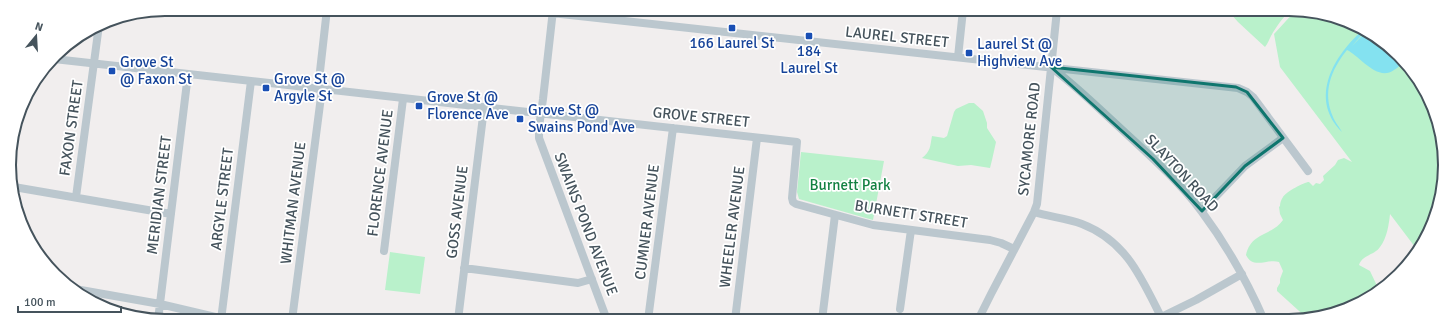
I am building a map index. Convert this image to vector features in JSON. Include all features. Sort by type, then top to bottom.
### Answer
[{"type":"street","name":"WHITMAN AVENUE","points":[[293,314],[320,89],[326,16]]},
{"type":"street","name":"SWAINS POND AVENUE","points":[[551,16],[543,99],[538,130],[540,142],[605,314]]},
{"type":"street","name":"LAUREL STREET","points":[[596,16],[1241,88],[1251,95],[1308,171]]},
{"type":"street","points":[[958,57],[962,16]]},
{"type":"street","name":"SYCAMORE ROAD","points":[[981,314],[1034,212],[1038,198],[1056,16]]},
{"type":"street","name":"FAXON STREET","points":[[76,197],[98,31]]},
{"type":"street","name":"GROVE STREET","points":[[60,60],[797,142]]},
{"type":"street","name":"SLAYTON ROAD","points":[[1051,67],[1069,81],[1153,159],[1202,211],[1242,274],[1261,314]]},
{"type":"street","name":"MERIDIAN STREET","points":[[159,314],[188,74]]},
{"type":"street","name":"ARGYLE STREET","points":[[224,314],[251,81]]},
{"type":"street","name":"FLORENCE AVENUE","points":[[384,251],[403,99]]},
{"type":"street","name":"GOSS AVENUE","points":[[459,314],[484,108]]},
{"type":"street","name":"CUMNER AVENUE","points":[[649,314],[673,128]]},
{"type":"street","name":"WHEELER AVENUE","points":[[736,314],[757,138]]},
{"type":"street","points":[[1202,211],[1245,166],[1283,138]]},
{"type":"street","name":"BURNETT STREET","points":[[797,142],[792,198],[793,202],[796,204],[873,225],[990,240],[1014,249]]},
{"type":"street","points":[[18,188],[171,214]]},
{"type":"street","points":[[1034,212],[1082,224],[1111,240],[1133,264],[1156,314]]},
{"type":"street","points":[[823,314],[835,215]]},
{"type":"street","points":[[900,309],[911,230]]},
{"type":"street","points":[[464,268],[578,283],[592,279]]},
{"type":"street","points":[[1166,314],[1196,300],[1242,274]]},
{"type":"street","points":[[85,291],[160,304],[202,314]]},
{"type":"highlighted area","points":[[1051,67],[1236,87],[1247,92],[1283,138],[1245,166],[1202,211],[1153,159]]},
{"type":"green space","points":[[1233,16],[1285,16],[1277,26],[1265,47]]},
{"type":"green space","points":[[1290,16],[1299,16],[1328,21],[1346,27],[1372,41],[1401,67],[1413,82],[1423,99],[1433,126],[1438,155],[1438,175],[1433,204],[1423,231],[1414,246],[1390,214],[1387,231],[1378,250],[1363,259],[1359,265],[1370,271],[1377,285],[1346,303],[1328,309],[1302,314],[1277,291],[1283,271],[1279,262],[1257,263],[1253,262],[1246,255],[1252,242],[1273,229],[1283,220],[1279,207],[1285,195],[1307,182],[1313,186],[1316,183],[1320,184],[1324,180],[1323,176],[1335,165],[1338,160],[1344,158],[1352,162],[1280,67],[1274,34]]},
{"type":"green space","points":[[969,103],[974,103],[983,111],[987,128],[996,142],[990,168],[971,165],[958,166],[922,158],[929,151],[932,136],[944,138],[947,136],[956,109]]},
{"type":"green space","name":"Burnett Park","points":[[801,152],[884,161],[873,220],[799,199],[797,192]]},
{"type":"green space","points":[[390,252],[425,257],[420,294],[385,290]]},
{"type":"water","points":[[1359,33],[1362,35],[1352,46],[1363,35],[1364,36],[1380,47],[1400,66],[1388,73],[1381,73],[1369,67],[1347,50],[1333,73],[1328,90],[1330,108],[1334,119],[1342,132],[1332,119],[1327,105],[1326,91],[1329,78],[1335,64],[1353,39]]},
{"type":"place","name":"166 Laurel St","points":[[732,28]]},
{"type":"place","name":"184 Laurel St","points":[[809,36]]},
{"type":"place","name":"Laurel St @ Highview Ave","points":[[969,53]]},
{"type":"place","name":"Grove St @ Faxon St","points":[[112,71]]},
{"type":"place","name":"Grove St @ Argyle St","points":[[266,88]]},
{"type":"place","name":"Grove St @ Florence Ave","points":[[419,106]]},
{"type":"place","name":"Grove St @ Swains Pond Ave","points":[[520,119]]}]
